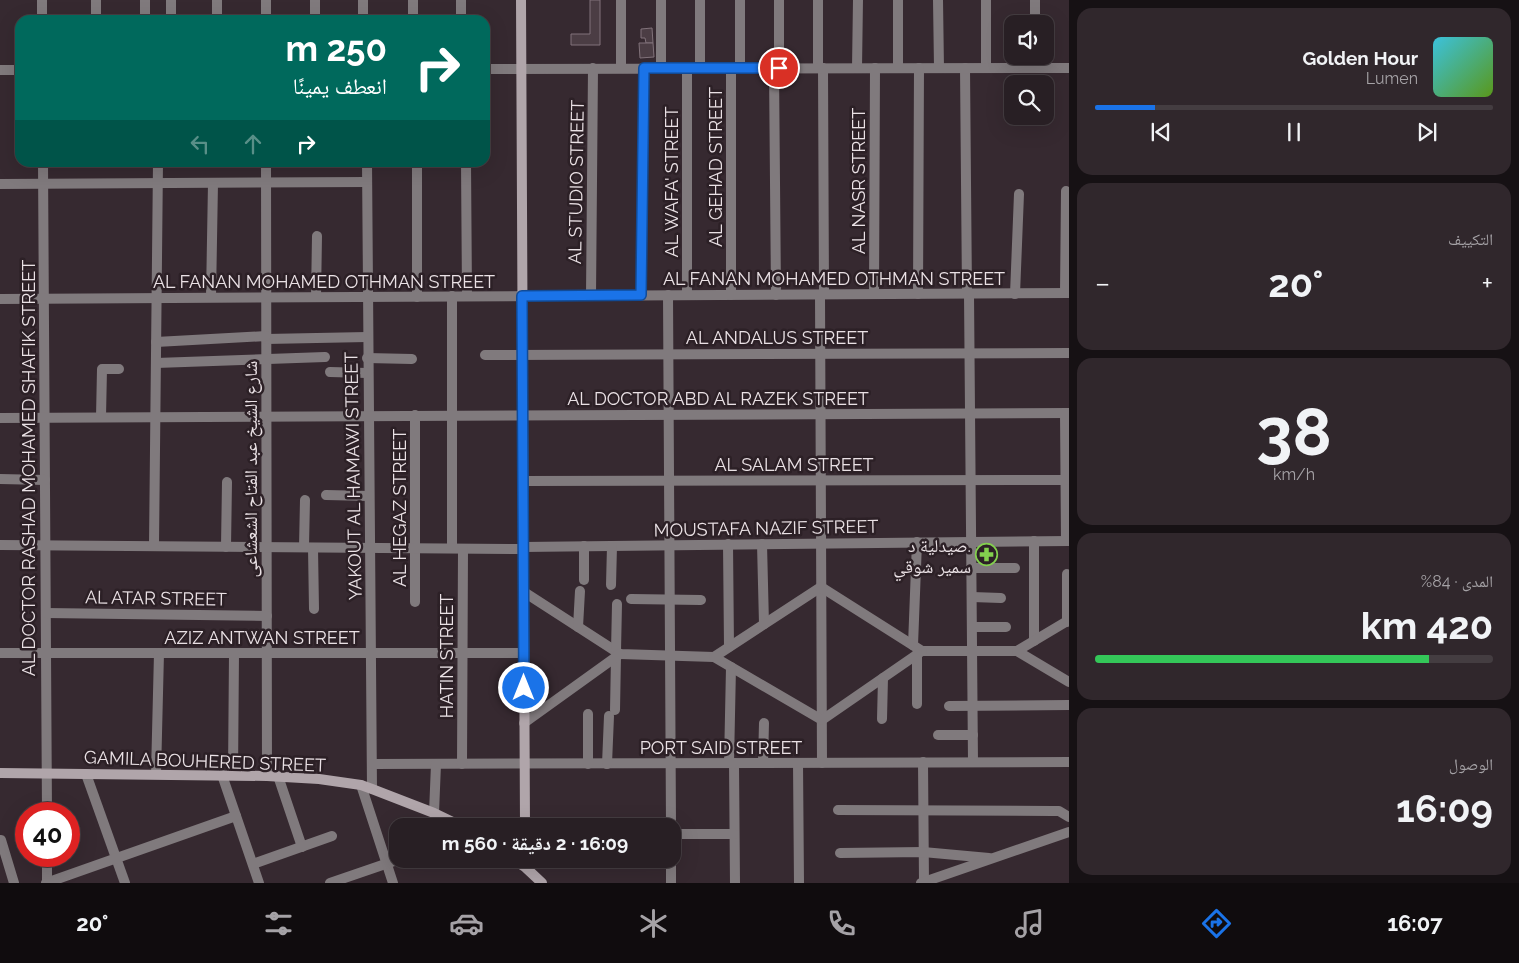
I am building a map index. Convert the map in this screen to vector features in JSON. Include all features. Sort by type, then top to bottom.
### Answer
[{"type":"street","points":[[42,0],[42,15]]},
{"type":"street","points":[[96,0],[96,15]]},
{"type":"street","points":[[145,0],[145,15]]},
{"type":"street","points":[[171,0],[171,15]]},
{"type":"street","points":[[217,0],[217,15]]},
{"type":"street","points":[[266,0],[266,15]]},
{"type":"street","points":[[315,0],[315,15]]},
{"type":"street","points":[[363,15],[364,0]]},
{"type":"street","points":[[413,0],[413,15]]},
{"type":"street","points":[[461,0],[461,15]]},
{"type":"street","points":[[521,0],[525,818]]},
{"type":"street","points":[[621,0],[621,68]]},
{"type":"street","points":[[661,0],[661,68]]},
{"type":"street","points":[[700,0],[700,68]]},
{"type":"street","name":"AL GEHAD STREET","points":[[731,295],[735,68],[740,0]]},
{"type":"street","points":[[776,295],[779,0]]},
{"type":"street","points":[[818,0],[822,294],[820,353],[822,763]]},
{"type":"street","points":[[858,0],[858,68]]},
{"type":"street","points":[[898,0],[898,68]]},
{"type":"street","points":[[938,0],[939,68]]},
{"type":"street","points":[[986,0],[986,68]]},
{"type":"street","points":[[1035,0],[1035,15]]},
{"type":"street","name":"AL STUDIO STREET","points":[[591,296],[593,68]]},
{"type":"street","points":[[641,295],[644,68]]},
{"type":"street","name":"AL WAFA' STREET","points":[[686,295],[687,68]]},
{"type":"street","name":"AL NASR STREET","points":[[874,294],[875,68]]},
{"type":"street","points":[[918,294],[919,68]]},
{"type":"street","points":[[965,68],[970,353],[973,762]]},
{"type":"street","points":[[490,69],[1069,68]]},
{"type":"street","points":[[0,70],[15,70]]},
{"type":"street","name":"AL DOCTOR RASHAD MOHAMED SHAFIK STREET","points":[[43,167],[47,802]]},
{"type":"street","points":[[154,546],[158,167]]},
{"type":"street","name":"شارع الشيخ عبد الفتاح الشعشاعى","points":[[266,167],[267,653],[272,776],[302,846]]},
{"type":"street","name":"YAKOUT AL HAMAWI STREET","points":[[367,167],[367,358],[372,789]]},
{"type":"street","points":[[416,167],[417,296]]},
{"type":"street","points":[[466,167],[467,296]]},
{"type":"street","points":[[0,184],[367,182]]},
{"type":"street","points":[[211,298],[213,183]]},
{"type":"street","points":[[1066,191],[1067,293]]},
{"type":"street","points":[[1015,294],[1019,194]]},
{"type":"street","points":[[316,297],[317,236]]},
{"type":"street","name":"AL FANAN MOHAMED OTHMAN STREET","points":[[0,299],[1067,293]]},
{"type":"street","points":[[668,295],[671,818]]},
{"type":"street","name":"HATIN STREET","points":[[452,296],[452,415],[462,652],[462,764]]},
{"type":"street","points":[[156,342],[266,337],[367,337]]},
{"type":"street","name":"AL ANDALUS STREET","points":[[485,354],[1069,352]]},
{"type":"street","points":[[156,363],[324,357]]},
{"type":"street","points":[[367,358],[412,359]]},
{"type":"street","points":[[101,417],[102,369],[119,369]]},
{"type":"street","points":[[330,372],[368,373]]},
{"type":"street","points":[[1067,413],[1066,480],[1068,541]]},
{"type":"street","name":"AL DOCTOR ABD AL RAZEK STREET","points":[[0,418],[1067,413]]},
{"type":"street","name":"AL HEGAZ STREET","points":[[415,415],[415,602]]},
{"type":"street","points":[[0,479],[45,480]]},
{"type":"street","name":"AL SALAM STREET","points":[[523,481],[1066,480]]},
{"type":"street","points":[[226,547],[227,482]]},
{"type":"street","points":[[326,495],[369,496]]},
{"type":"street","points":[[305,500],[314,609]]},
{"type":"street","points":[[1034,541],[1034,641]]},
{"type":"street","name":"MOUSTAFA NAZIF STREET","points":[[0,545],[523,548],[1068,541]]},
{"type":"street","points":[[916,704],[917,542]]},
{"type":"street","points":[[728,544],[728,647]]},
{"type":"street","points":[[762,544],[764,624]]},
{"type":"street","points":[[584,546],[584,580]]},
{"type":"street","points":[[610,585],[612,546]]},
{"type":"street","points":[[972,568],[1014,568]]},
{"type":"street","points":[[821,587],[917,650],[1016,651],[1068,621],[1067,574]]},
{"type":"street","points":[[714,657],[821,587]]},
{"type":"street","points":[[578,626],[580,591]]},
{"type":"street","points":[[524,592],[578,626],[617,654],[714,657],[822,720]]},
{"type":"street","points":[[972,597],[1001,598]]},
{"type":"street","points":[[631,599],[701,600]]},
{"type":"street","points":[[608,764],[617,654],[617,604]]},
{"type":"street","name":"AL ATAR STREET","points":[[46,613],[267,616]]},
{"type":"street","points":[[972,626],[1006,626]]},
{"type":"street","points":[[822,720],[882,678],[917,650]]},
{"type":"street","points":[[1016,651],[1069,682]]},
{"type":"street","name":"AZIZ ANTWAN STREET","points":[[0,653],[524,653]]},
{"type":"street","points":[[156,774],[159,653]]},
{"type":"street","points":[[234,653],[227,775],[236,816],[260,883]]},
{"type":"street","points":[[524,723],[617,654]]},
{"type":"street","points":[[731,667],[735,883]]},
{"type":"street","points":[[882,678],[882,719]]},
{"type":"street","points":[[949,706],[1069,705]]},
{"type":"street","points":[[588,714],[588,764]]},
{"type":"street","points":[[763,763],[764,723]]},
{"type":"street","points":[[938,735],[973,736]]},
{"type":"street","points":[[923,762],[922,882],[1069,832]]},
{"type":"street","name":"PORT SAID STREET","points":[[373,764],[1069,762]]},
{"type":"street","points":[[798,763],[799,883]]},
{"type":"street","points":[[434,813],[436,764]]},
{"type":"street","name":"GAMILA BOUHERED STREET","points":[[0,773],[227,775],[319,779],[361,785],[444,818]]},
{"type":"street","points":[[86,774],[125,883]]},
{"type":"street","points":[[361,785],[393,883]]},
{"type":"street","points":[[838,810],[1059,811],[1069,817]]},
{"type":"street","points":[[47,867],[47,883],[236,816]]},
{"type":"street","points":[[681,834],[734,834]]},
{"type":"street","points":[[253,864],[332,836]]},
{"type":"street","points":[[1,840],[14,883]]},
{"type":"street","points":[[840,853],[923,852],[992,859]]},
{"type":"street","points":[[330,883],[351,880],[389,863]]},
{"type":"street","points":[[529,868],[542,883]]},
{"type":"street","points":[[671,868],[671,883]]},
{"type":"building","points":[[590,0],[600,0],[600,45],[571,45],[571,34],[590,34]]},
{"type":"building","points":[[652,28],[653,43],[646,43],[645,38],[641,38],[641,29]]},
{"type":"building","points":[[639,43],[653,43],[654,57],[640,58]]},
{"type":"place","name":"صيدلية د. سمير شوقي","points":[[987,555]]},
{"type":"route","points":[[524,688],[522,296],[641,295],[644,68],[779,68]]}]
